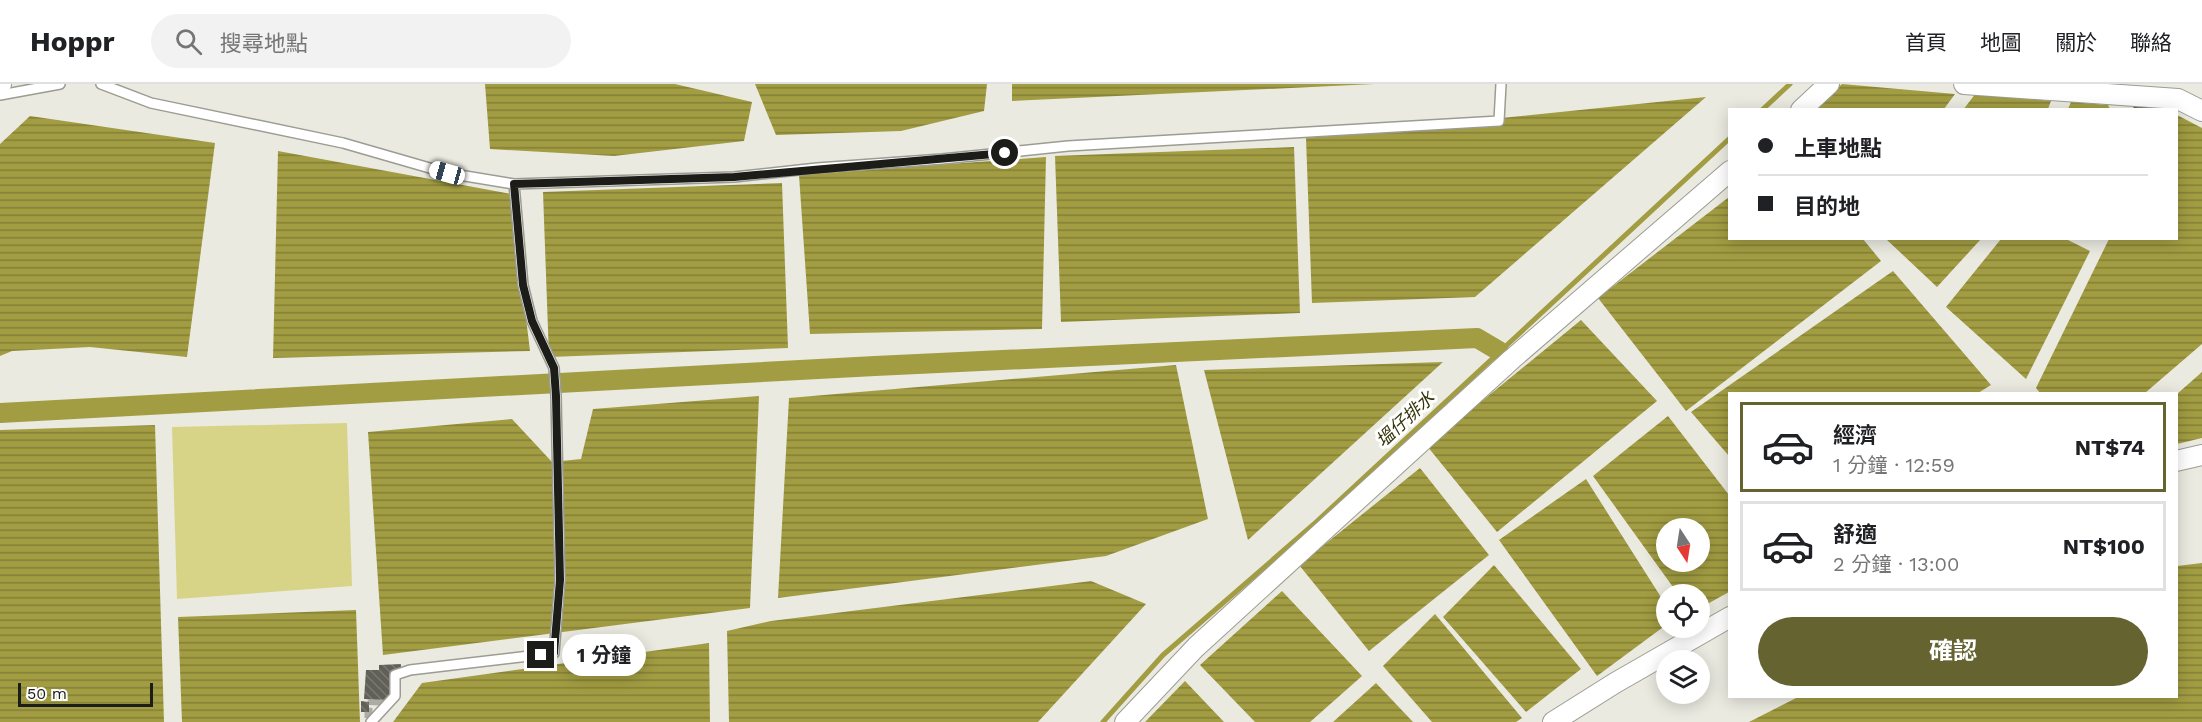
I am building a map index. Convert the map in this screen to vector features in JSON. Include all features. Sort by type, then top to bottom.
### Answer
[{"type":"street","points":[[1803,108],[1829,84]]},
{"type":"street","points":[[1964,84],[2178,99],[2202,111]]},
{"type":"street","points":[[1125,722],[1196,647],[1503,368],[1728,173]]},
{"type":"street","points":[[2178,461],[2202,455]]},
{"type":"street","points":[[1552,722],[1728,618]]},
{"type":"lane","points":[[0,95],[60,84]]},
{"type":"lane","points":[[101,84],[151,103],[343,143],[447,173],[514,184],[734,177],[1068,146],[1499,120],[1501,84]]},
{"type":"lane","points":[[371,722],[394,696],[395,675],[410,670],[554,653],[560,580],[554,368],[532,321],[523,285],[514,184]]},
{"type":"shaded area","points":[[485,84],[675,84],[752,102],[744,141],[614,156],[490,149]]},
{"type":"shaded area","points":[[755,84],[987,84],[984,111],[901,131],[776,135]]},
{"type":"shaded area","points":[[1012,84],[1374,84],[1012,101]]},
{"type":"shaded area","points":[[1842,84],[1955,94],[1945,108],[1815,108]]},
{"type":"shaded area","points":[[1976,93],[2051,101],[2048,108],[1965,108]]},
{"type":"shaded area","points":[[1706,97],[1475,297],[1312,303],[1306,138]]},
{"type":"shaded area","points":[[2071,102],[2108,105],[2110,108],[2068,108]]},
{"type":"shaded area","points":[[30,116],[215,143],[187,357],[90,347],[12,351],[0,356],[0,144]]},
{"type":"shaded area","points":[[2178,116],[2202,128],[2202,344],[2146,392],[2039,392],[2036,388],[2109,240],[2178,240]]},
{"type":"shaded area","points":[[1294,147],[1300,313],[1061,322],[1055,156]]},
{"type":"shaded area","points":[[278,151],[511,194],[530,351],[273,358]]},
{"type":"shaded area","points":[[1046,157],[1042,329],[810,334],[799,175]]},
{"type":"shaded area","points":[[782,183],[788,348],[549,357],[543,192]]},
{"type":"shaded area","points":[[1728,198],[1728,240],[1864,240],[1881,261],[1686,411],[1598,298]]},
{"type":"shaded area","points":[[1887,240],[1980,240],[1937,287]]},
{"type":"shaded area","points":[[2000,240],[2068,240],[2090,251],[2026,379],[1946,307]]},
{"type":"shaded area","points":[[1893,271],[1991,385],[1980,392],[1728,392],[1728,455],[1691,412]]},
{"type":"shaded area","points":[[1581,320],[1657,401],[1497,532],[1427,446]]},
{"type":"shaded area","points":[[1443,362],[1248,540],[1204,370]]},
{"type":"shaded area","points":[[1176,365],[1208,519],[1106,556],[778,598],[789,398]]},
{"type":"shaded area","points":[[2202,372],[2202,438],[2178,444],[2178,393]]},
{"type":"shaded area","points":[[759,396],[750,608],[383,655],[368,432],[512,419],[552,462],[581,459],[593,409]]},
{"type":"shaded area","points":[[1668,416],[1728,494],[1728,593],[1710,602],[1710,584],[1671,584],[1662,572],[1710,572],[1710,518],[1656,518],[1656,563],[1593,476]]},
{"type":"shaded area","points":[[347,423],[352,586],[177,599],[172,427]]},
{"type":"shaded area","points":[[155,425],[164,722],[0,722],[0,430]]},
{"type":"shaded area","points":[[1420,468],[1489,555],[1369,651],[1299,565]]},
{"type":"shaded area","points":[[1586,479],[1656,589],[1656,632],[1597,676],[1499,540]]},
{"type":"shaded area","points":[[2202,563],[2202,722],[1749,722],[1796,698],[2178,698],[2178,566]]},
{"type":"shaded area","points":[[1494,565],[1581,669],[1526,712],[1443,617]]},
{"type":"shaded area","points":[[1091,581],[1146,604],[1038,722],[729,722],[727,631],[771,621]]},
{"type":"shaded area","points":[[1282,591],[1362,676],[1310,722],[1255,722],[1200,665]]},
{"type":"shaded area","points":[[356,610],[360,722],[182,722],[178,617]]},
{"type":"shaded area","points":[[1435,614],[1522,718],[1516,722],[1432,722],[1383,666]]},
{"type":"shaded area","points":[[709,643],[710,722],[393,722],[422,683]]},
{"type":"shaded area","points":[[1185,681],[1224,722],[1145,722]]},
{"type":"shaded area","points":[[1376,683],[1413,722],[1333,722]]},
{"type":"building","points":[[2135,100],[2160,108],[2133,108]]},
{"type":"building","points":[[401,664],[401,671],[392,672],[390,700],[364,699],[366,670],[379,670],[379,665]]},
{"type":"building","points":[[361,701],[369,702],[369,712],[361,712]]},
{"type":"waterway","name":"塭仔排水","points":[[1764,108],[1790,84]]},
{"type":"waterway","name":"塭仔排水","points":[[1103,722],[1163,655],[1314,524],[1728,140]]},
{"type":"waterway","points":[[0,413],[875,366],[1477,338],[1499,351]]},
{"type":"route","points":[[541,655],[554,653],[560,580],[556,396],[554,368],[532,321],[523,285],[514,184],[734,177],[1005,153]]}]
